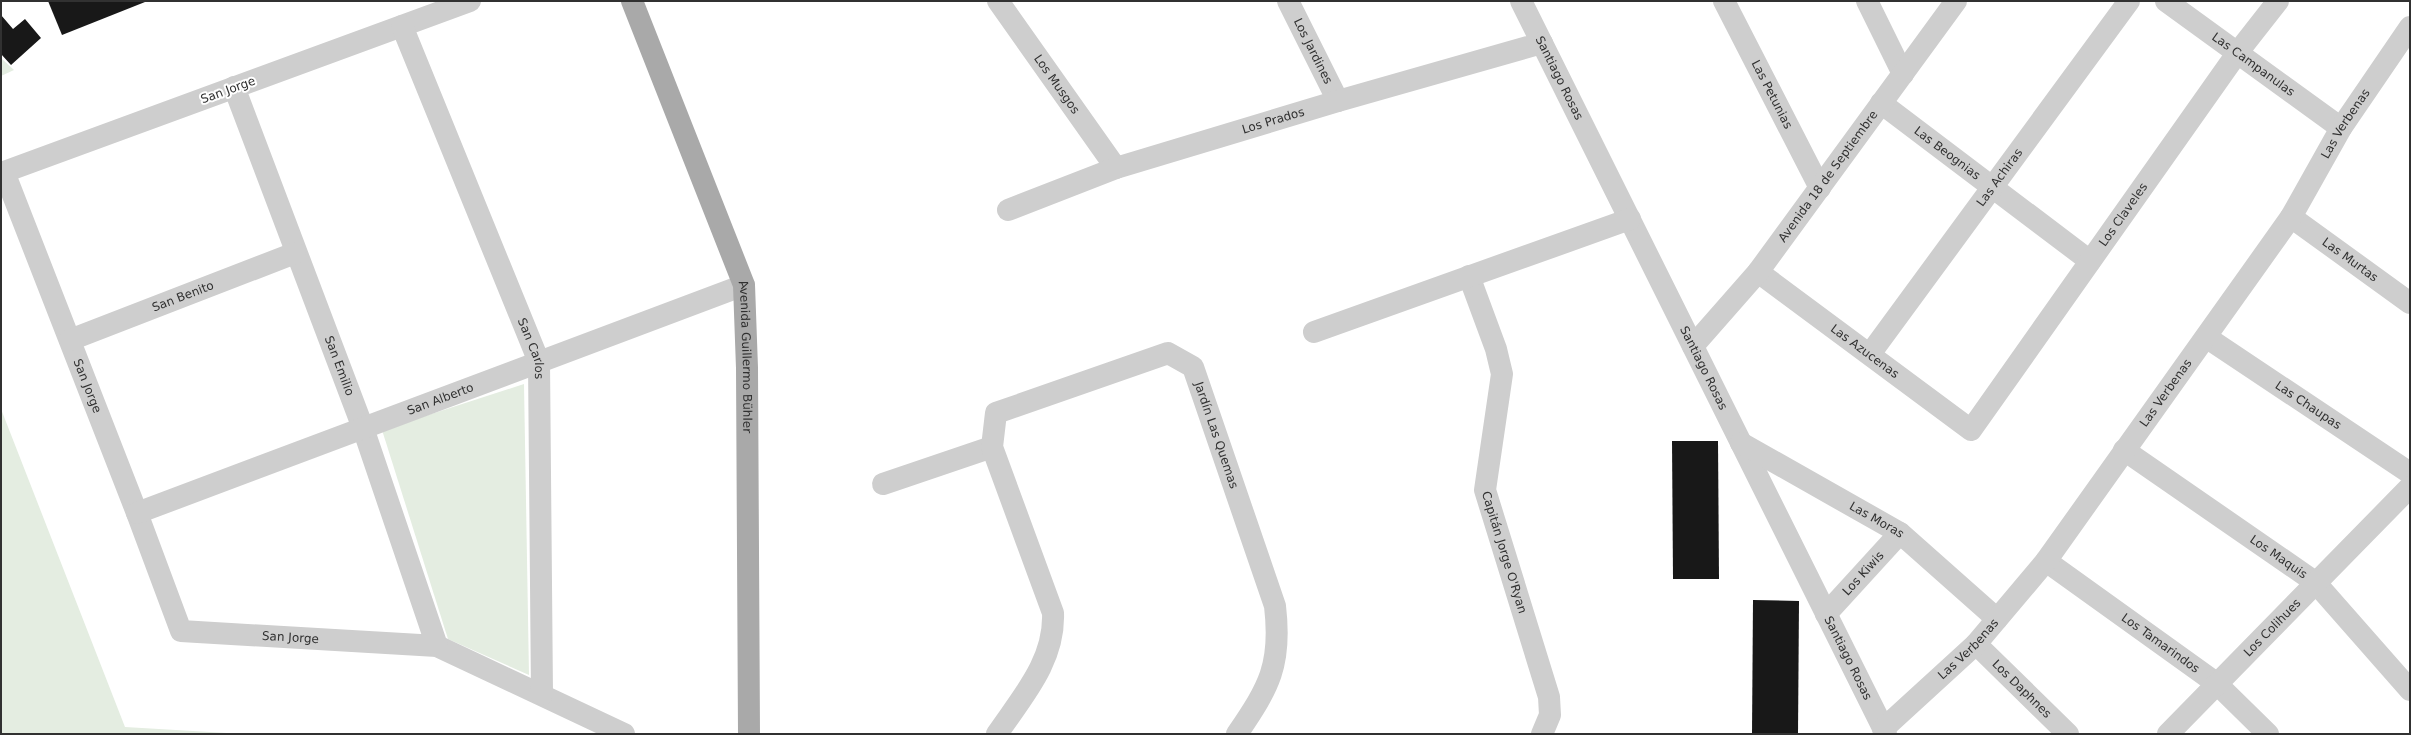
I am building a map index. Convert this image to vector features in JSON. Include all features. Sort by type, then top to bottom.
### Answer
[{"type":"main road","name":"Avenida Guillermo Bühler","points":[[632,1],[744,285],[747,368],[749,734]]},
{"type":"street","name":"San Jorge","points":[[470,1],[4,172],[137,513],[181,631],[437,646],[542,694],[624,734]]},
{"type":"street","name":"Los Musgos","points":[[998,1],[1116,168]]},
{"type":"street","name":"Los Jardines","points":[[1288,1],[1338,101]]},
{"type":"street","name":"Santiago Rosas","points":[[1522,1],[1884,731]]},
{"type":"street","name":"Las Petunias","points":[[1724,1],[1820,188]]},
{"type":"street","points":[[1867,1],[1903,74]]},
{"type":"street","name":"Avenida 18 de Septiembre","points":[[1693,346],[1758,272],[1956,1]]},
{"type":"street","name":"Las Achiras","points":[[1870,354],[2129,1]]},
{"type":"street","name":"Las Campanulas","points":[[2166,1],[2341,128]]},
{"type":"street","name":"Los Claveles","points":[[1971,430],[2238,52],[2278,1]]},
{"type":"street","name":"San Carlos","points":[[402,26],[539,362],[542,694]]},
{"type":"street","name":"Las Verbenas","points":[[1884,731],[1976,644],[2046,561],[2291,217],[2341,128],[2410,26]]},
{"type":"street","name":"Los Prados","points":[[1008,210],[1116,168],[1338,101],[1542,43]]},
{"type":"street","name":"San Emilio","points":[[234,87],[295,253],[363,428],[437,646]]},
{"type":"street","name":"Las Beognias","points":[[1881,103],[2090,261]]},
{"type":"street","name":"Las Murtas","points":[[2291,217],[2410,303]]},
{"type":"street","points":[[1314,332],[1630,219]]},
{"type":"street","name":"San Benito","points":[[70,340],[295,253]]},
{"type":"street","name":"Las Azucenas","points":[[1758,272],[1971,430]]},
{"type":"street","name":"Capitán Jorge O'Ryan","points":[[1469,276],[1496,349],[1502,374],[1485,490],[1550,697],[1550,715],[1542,734]]},
{"type":"street","name":"San Alberto","points":[[137,513],[744,285]]},
{"type":"street","name":"Las Chaupas","points":[[2206,337],[2410,473]]},
{"type":"street","name":"Jardín Las Quemas","points":[[997,734],[1045,661],[1050,649],[1054,625],[1053,613],[992,447],[996,413],[1168,353],[1193,368],[1270,587],[1277,625],[1275,656],[1269,680],[1262,697],[1237,734]]},
{"type":"street","name":"Las Moras","points":[[1741,442],[1900,533],[1997,618]]},
{"type":"street","points":[[883,484],[992,447]]},
{"type":"street","name":"Los Maquis","points":[[2124,450],[2315,582],[2410,690]]},
{"type":"street","name":"Los Colihues","points":[[2168,734],[2216,683],[2410,487]]},
{"type":"street","name":"Los Kiwis","points":[[1826,614],[1900,533]]},
{"type":"street","name":"Los Tamarindos","points":[[2046,561],[2216,683],[2268,734]]},
{"type":"street","name":"Los Daphnes","points":[[1976,644],[2068,734]]},
{"type":"shaded area","points":[[1,58],[14,70],[1,76]]},
{"type":"shaded area","points":[[524,384],[529,675],[448,639],[382,430]]},
{"type":"shaded area","points":[[1,409],[125,727],[244,734],[1,734]]},
{"type":"building","points":[[48,1],[145,1],[145,2],[62,35]]},
{"type":"building","points":[[1,15],[13,29],[25,19],[41,38],[11,65],[1,54]]},
{"type":"building","points":[[1672,441],[1718,441],[1719,579],[1673,579]]},
{"type":"building","points":[[1753,600],[1799,601],[1798,733],[1752,733]]}]
